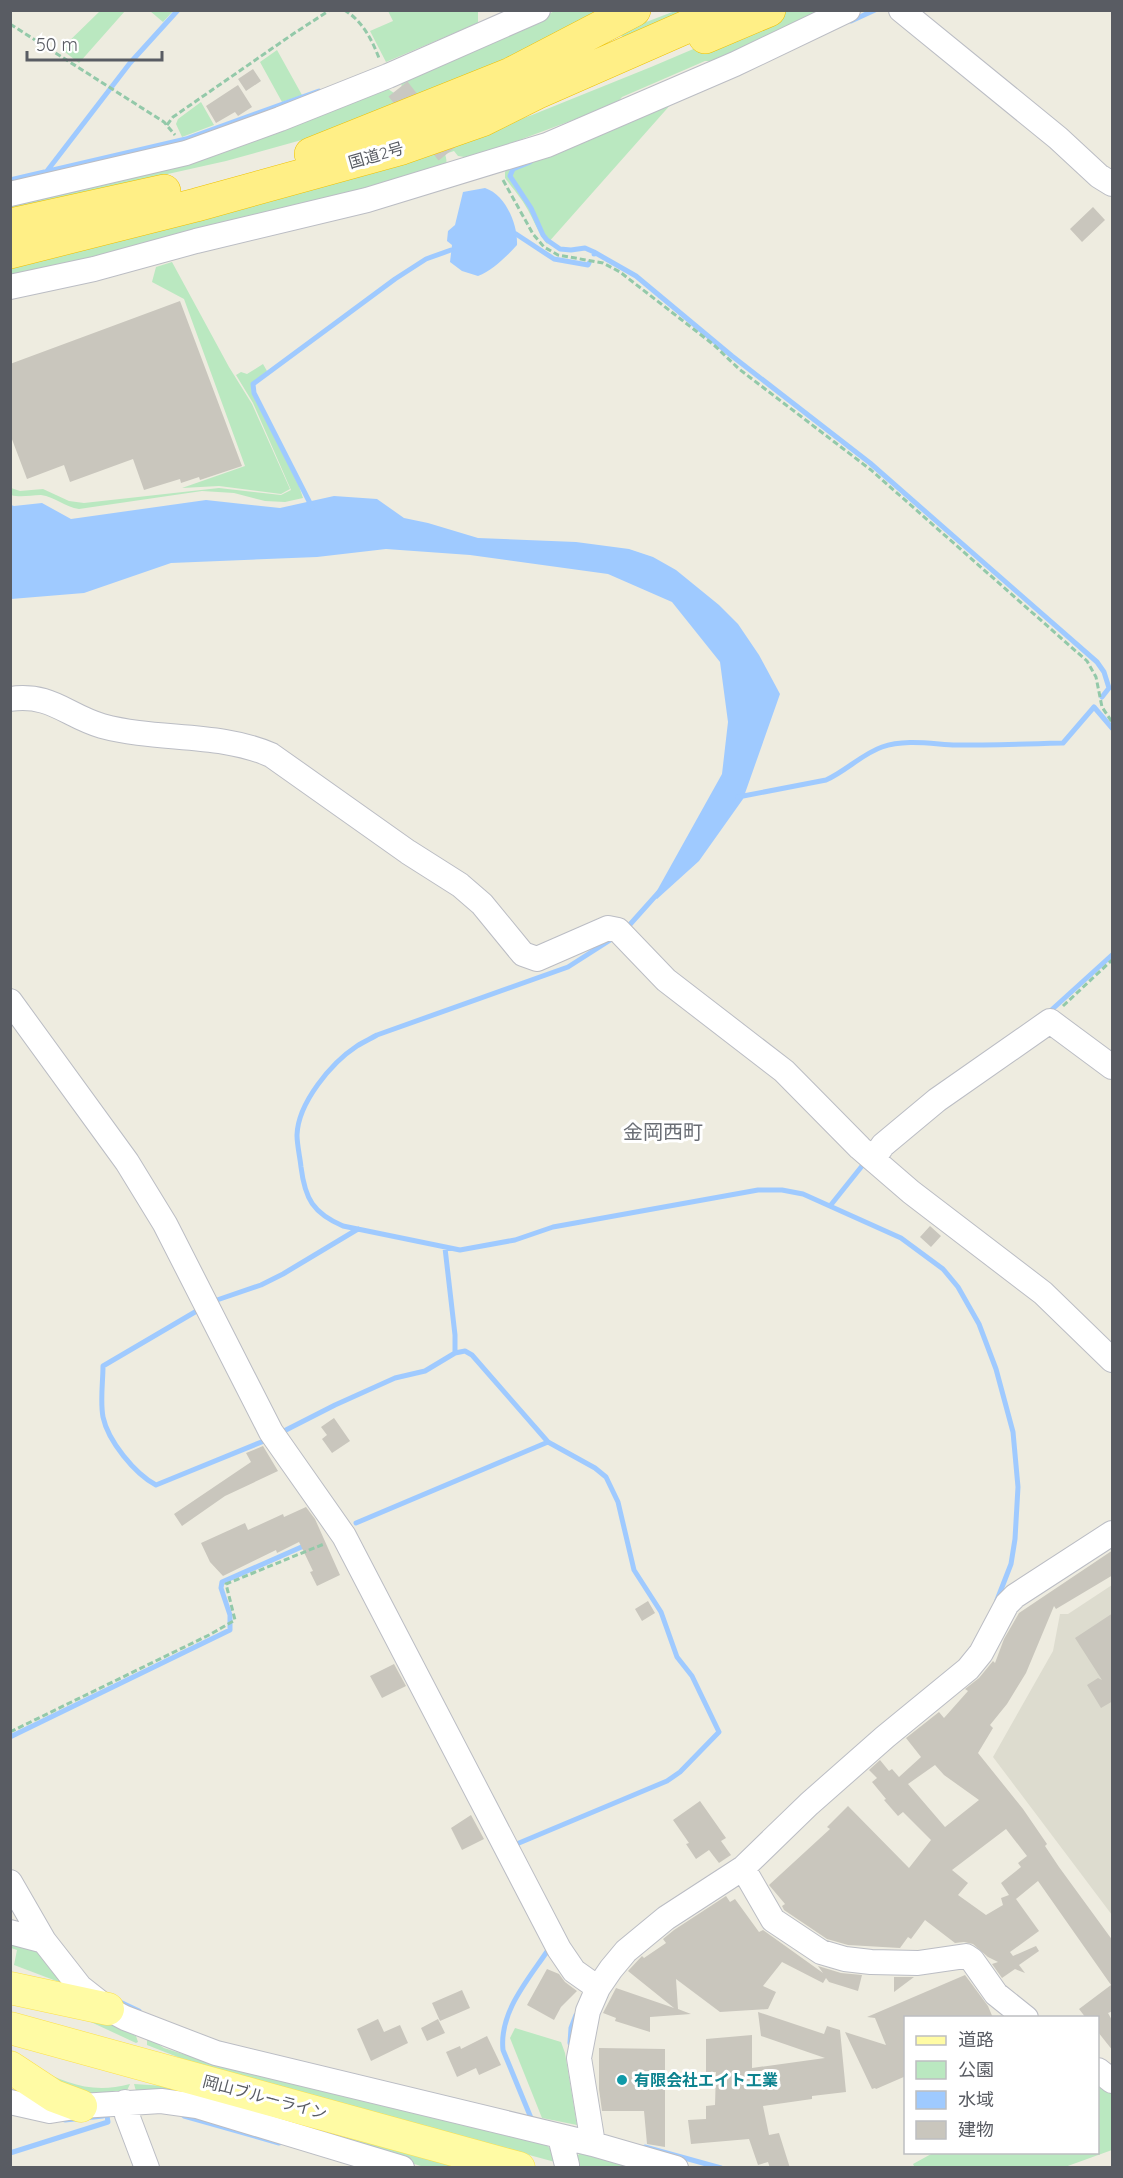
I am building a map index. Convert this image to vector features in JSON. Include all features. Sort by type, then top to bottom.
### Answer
[{"type":"highway","points":[[301,158],[511,74],[634,10]]},
{"type":"highway","name":"国道2号","points":[[10,225],[188,186],[393,133],[519,90],[676,22],[715,10]]},
{"type":"highway","name":"国道2号","points":[[10,252],[196,205],[379,154],[482,120],[536,93],[726,10]]},
{"type":"highway","points":[[482,120],[578,89],[769,10]]},
{"type":"main road","points":[[10,1989],[108,2009]]},
{"type":"main road","name":"岡山ブルーライン","points":[[10,2028],[519,2168]]},
{"type":"main road","points":[[10,2067],[54,2096],[81,2106]]},
{"type":"street","points":[[10,194],[186,153],[389,76],[538,10]]},
{"type":"street","points":[[10,287],[94,269],[196,241],[367,200],[454,162],[492,160],[557,140],[735,64],[848,10]]},
{"type":"street","points":[[902,10],[1058,138],[1099,176],[1113,184]]},
{"type":"street","points":[[10,699],[38,699],[56,704],[101,726],[259,749],[271,755],[408,852],[460,885],[482,904],[523,954],[531,959],[537,959],[608,928],[622,933],[666,980],[784,1071],[873,1159],[911,1192],[1043,1293],[1113,1360]]},
{"type":"street","points":[[10,1001],[127,1162],[165,1224],[271,1432],[344,1536],[559,1949],[574,1971],[598,1988]]},
{"type":"street","points":[[873,1159],[883,1145],[937,1100],[1050,1021],[1113,1066]]},
{"type":"street","points":[[593,2144],[579,2058],[588,2011],[598,1988],[626,1951],[666,1918],[743,1868],[826,1789],[968,1669],[981,1653],[1007,1604],[1113,1533]]},
{"type":"street","points":[[743,1868],[773,1920],[821,1952],[845,1959],[871,1962],[918,1963],[966,1956],[972,1960],[996,1994],[1024,2016]]},
{"type":"street","points":[[10,1882],[44,1941],[80,1987],[108,2009],[125,2018],[216,2053],[593,2144],[676,2168]]},
{"type":"street","points":[[10,1932],[44,1941]]},
{"type":"street","points":[[1099,2071],[1113,2080]]},
{"type":"street","points":[[10,2102],[50,2111],[81,2106],[126,2110],[161,2101],[197,2106],[402,2168]]},
{"type":"street","points":[[126,2110],[147,2168]]},
{"type":"street","points":[[560,2137],[567,2165]]},
{"type":"path","points":[[166,124],[330,10]]},
{"type":"path","points":[[344,10],[363,27],[389,76]]},
{"type":"path","points":[[10,24],[166,124],[177,138]]},
{"type":"path","points":[[492,160],[533,234],[544,247],[558,255],[603,263],[620,272],[714,345],[739,369],[871,470],[1087,661],[1096,677],[1102,707],[1113,722]]},
{"type":"path","points":[[1050,1021],[1113,960]]},
{"type":"path","points":[[10,1732],[209,1635],[235,1620],[226,1584],[344,1536]]},
{"type":"shaded area","points":[[1112,1585],[1112,1915],[993,1757],[1053,1651],[1060,1614],[1068,1614]]},
{"type":"green space","points":[[100,11],[125,11],[79,63],[61,49]]},
{"type":"green space","points":[[150,11],[173,11],[163,22]]},
{"type":"green space","points":[[388,11],[478,11],[478,23],[386,62],[370,31],[393,21]]},
{"type":"green space","points":[[555,11],[611,11],[573,31],[316,136],[226,161],[11,209],[10,199],[385,87],[394,93],[402,89],[403,78]]},
{"type":"green space","points":[[675,11],[690,11],[626,38],[621,36],[628,29]]},
{"type":"green space","points":[[783,11],[831,11],[713,61],[705,61],[622,97],[616,104],[471,158],[458,156],[454,151],[445,154],[446,163],[441,170],[11,279],[10,264],[407,159],[532,115]]},
{"type":"green space","points":[[277,50],[302,95],[282,102],[260,62]]},
{"type":"green space","points":[[201,102],[214,125],[182,137],[176,124],[178,119]]},
{"type":"green space","points":[[672,103],[547,244],[525,205],[505,178],[505,172],[511,164]]},
{"type":"green space","points":[[172,262],[229,367],[252,404],[290,489],[281,494],[219,486],[182,488],[245,466],[184,299],[152,282],[156,267]]},
{"type":"green space","points":[[263,364],[267,371],[251,384],[252,392],[303,498],[285,502],[265,501],[234,493],[202,491],[79,509],[41,495],[11,495],[11,488],[20,491],[43,489],[69,501],[84,503],[219,488],[281,495],[291,490],[253,403],[236,375],[241,372],[247,374]]},
{"type":"green space","points":[[10,1938],[45,1954],[63,1980],[59,1982],[14,1965],[17,1950],[11,1948]]},
{"type":"green space","points":[[65,2010],[100,2019],[136,2036],[138,2042],[136,2043]]},
{"type":"green space","points":[[515,2028],[561,2042],[565,2053],[577,2125],[542,2118],[510,2038]]},
{"type":"green space","points":[[147,2037],[164,2048],[186,2055],[544,2143],[554,2152],[555,2162],[193,2063],[147,2045]]},
{"type":"green space","points":[[34,2067],[80,2086],[104,2088],[130,2084],[125,2095],[78,2096]]},
{"type":"green space","points":[[1099,2076],[1112,2085],[1112,2150],[1065,2167],[915,2168],[913,2164],[931,2154],[1099,2154]]},
{"type":"green space","points":[[134,2084],[164,2086],[465,2167],[424,2167],[346,2143],[136,2091]]},
{"type":"green space","points":[[586,2153],[649,2167],[577,2168],[575,2160],[579,2154]]},
{"type":"water","points":[[485,188],[505,204],[513,220],[517,245],[494,267],[478,276],[462,271],[450,262],[452,245],[447,241],[448,231],[455,225],[463,192]]},
{"type":"water","points":[[334,496],[377,499],[404,518],[478,538],[576,542],[629,549],[653,557],[676,570],[719,605],[738,624],[759,655],[780,694],[743,799],[699,861],[657,899],[654,896],[722,774],[728,722],[720,662],[672,602],[608,574],[470,555],[386,549],[317,557],[171,563],[84,593],[11,599],[11,505],[42,503],[71,519],[206,500],[280,508]]},
{"type":"building","points":[[253,69],[261,81],[246,91],[238,79]]},
{"type":"building","points":[[238,85],[252,107],[238,116],[235,112],[216,123],[206,106]]},
{"type":"building","points":[[1093,207],[1105,220],[1082,242],[1070,229]]},
{"type":"building","points":[[180,301],[242,466],[200,480],[199,477],[181,483],[180,479],[144,490],[133,459],[70,482],[64,465],[27,479],[10,434],[10,364]]},
{"type":"building","points":[[930,1226],[941,1236],[931,1247],[920,1237]]},
{"type":"building","points":[[334,1418],[350,1441],[332,1453],[322,1439],[327,1435],[321,1427]]},
{"type":"building","points":[[263,1446],[278,1471],[225,1496],[182,1526],[174,1514],[251,1462],[246,1453]]},
{"type":"building","points":[[306,1507],[315,1519],[340,1575],[317,1586],[310,1572],[313,1571],[299,1542],[277,1553],[276,1550],[223,1576],[210,1562],[201,1543],[245,1523],[248,1530],[283,1514],[284,1517]]},
{"type":"building","points":[[1113,1550],[1113,1575],[1056,1609],[1054,1606],[1026,1673],[1007,1704],[990,1725],[993,1728],[978,1753],[1023,1809],[1047,1844],[1045,1846],[1059,1867],[1113,1941],[1113,2011],[1108,2013],[1113,2022],[1113,2051],[1099,2033],[1099,2016],[1084,2016],[1079,2009],[1111,1985],[1038,1881],[1016,1899],[1039,1931],[1010,1952],[1013,1956],[1036,1946],[1039,1951],[1019,1965],[1025,1973],[1015,1969],[1002,1978],[992,1964],[998,1962],[973,1944],[955,1943],[925,1920],[911,1939],[908,1937],[900,1948],[848,1945],[827,1939],[784,1910],[782,1906],[785,1904],[769,1885],[830,1829],[827,1827],[848,1806],[909,1868],[931,1840],[903,1812],[898,1816],[872,1782],[877,1778],[869,1770],[880,1760],[889,1771],[892,1769],[899,1777],[921,1757],[906,1738],[939,1712],[944,1718],[968,1691],[965,1689],[979,1678],[993,1661],[995,1663],[1004,1639],[1019,1613]],"holes":[[[935,1765],[944,1775],[979,1800],[945,1827],[908,1784]],[[1006,1829],[1027,1856],[1018,1863],[1021,1867],[1001,1883],[1009,1895],[1001,1898],[1003,1905],[986,1915],[958,1895],[968,1883],[952,1870]]]},
{"type":"building","points":[[648,1601],[655,1613],[642,1621],[635,1609]]},
{"type":"building","points":[[1113,1613],[1113,1701],[1101,1708],[1087,1685],[1098,1678],[1102,1680],[1075,1638]]},
{"type":"building","points":[[394,1664],[406,1686],[382,1698],[370,1676]]},
{"type":"building","points":[[700,1801],[726,1838],[721,1841],[731,1855],[719,1863],[709,1850],[696,1859],[686,1844],[689,1843],[673,1820]]},
{"type":"building","points":[[471,1815],[484,1839],[462,1850],[451,1828]]},
{"type":"building","points":[[726,1896],[730,1902],[735,1899],[759,1932],[763,1930],[823,1973],[818,1966],[841,1973],[862,1975],[858,1991],[829,1982],[826,1978],[823,1983],[782,1962],[763,1986],[776,1992],[768,2009],[720,2012],[676,1979],[678,2009],[691,2014],[650,2017],[650,2032],[615,2021],[616,2018],[603,2013],[616,1988],[674,2008],[628,1971],[642,1956],[644,1958],[666,1943],[663,1939],[674,1930]]},
{"type":"building","points":[[547,1969],[559,1974],[577,1991],[561,2007],[554,2020],[527,2005]]},
{"type":"building","points":[[965,1975],[988,2006],[992,2016],[904,2016],[904,2077],[876,2089],[872,2089],[845,2032],[886,2045],[875,2018],[867,2017]]},
{"type":"building","points":[[894,1977],[914,1977],[894,1992]]},
{"type":"building","points":[[462,1990],[470,2008],[440,2021],[432,2003]]},
{"type":"building","points":[[758,2012],[824,2034],[827,2026],[840,2030],[846,2092],[763,2106],[769,2135],[779,2133],[790,2168],[770,2168],[768,2162],[758,2165],[749,2139],[691,2144],[688,2120],[706,2119],[706,2106],[715,2105],[716,2072],[706,2072],[706,2039],[752,2035],[752,2068],[825,2058],[761,2036]]},
{"type":"building","points":[[378,2019],[384,2032],[400,2025],[408,2043],[371,2061],[357,2029]]},
{"type":"building","points":[[438,2019],[445,2033],[427,2041],[421,2028]]},
{"type":"building","points":[[487,2036],[501,2065],[479,2075],[476,2068],[457,2077],[446,2052],[460,2046],[461,2049]]},
{"type":"building","points":[[599,2048],[665,2049],[665,2147],[647,2144],[644,2111],[602,2111],[599,2089]]},
{"type":"waterway","points":[[47,171],[130,63],[178,10]]},
{"type":"waterway","points":[[851,21],[875,10]]},
{"type":"waterway","points":[[10,180],[186,139],[319,91]]},
{"type":"waterway","points":[[530,162],[513,169],[510,176],[531,208],[543,235],[560,249],[585,248],[594,252]]},
{"type":"waterway","points":[[516,234],[554,259],[588,265],[589,263]]},
{"type":"waterway","points":[[312,507],[254,393],[253,384],[395,279],[426,259],[451,250]]},
{"type":"waterway","points":[[594,254],[594,252],[636,276],[732,356],[870,463],[1097,662],[1104,672],[1109,688],[1102,697]]},
{"type":"waterway","points":[[738,797],[826,780],[868,754],[891,745],[1063,743],[1094,707],[1112,728]]},
{"type":"waterway","points":[[625,930],[659,892]]},
{"type":"waterway","points":[[615,937],[568,967],[377,1035],[347,1053],[318,1085],[303,1110],[299,1123],[297,1139],[303,1178],[312,1204],[324,1216],[343,1226],[460,1250],[515,1240],[553,1227],[758,1190],[782,1190],[803,1194],[901,1238],[943,1269],[958,1287],[979,1324],[996,1369],[1013,1432],[1018,1487],[1015,1539],[1011,1564],[997,1600]]},
{"type":"waterway","points":[[1047,1014],[1112,955]]},
{"type":"waterway","points":[[830,1206],[862,1166]]},
{"type":"waterway","points":[[217,1300],[261,1285],[283,1274],[358,1229]]},
{"type":"waterway","points":[[282,1432],[395,1378],[425,1371],[455,1353],[445,1248]]},
{"type":"waterway","points":[[195,1312],[103,1366],[102,1411],[110,1436],[131,1465],[156,1485],[264,1441]]},
{"type":"waterway","points":[[455,1353],[465,1351],[472,1355],[548,1442],[595,1468],[606,1477],[618,1502],[634,1570],[661,1612],[677,1657],[692,1676],[719,1732],[680,1772],[667,1781],[519,1843]]},
{"type":"waterway","points":[[356,1523],[548,1442]]},
{"type":"waterway","points":[[10,1737],[230,1630],[230,1615],[221,1588],[222,1582],[306,1545]]},
{"type":"waterway","points":[[531,2118],[503,2050],[503,2036],[516,1997],[548,1950],[546,1945]]},
{"type":"waterway","points":[[120,2002],[139,2011]]},
{"type":"waterway","points":[[570,2043],[571,2028],[576,2015]]},
{"type":"waterway","points":[[65,2120],[103,2116]]},
{"type":"waterway","points":[[10,2153],[108,2122],[107,2116]]},
{"type":"waterway","points":[[184,2116],[279,2143]]},
{"type":"waterway","points":[[645,2147],[721,2168]]},
{"type":"tunnel","points":[[398,89],[448,153]]},
{"type":"place","name":"有限会社エイト工業","points":[[622,2080]]},
{"type":"district","name":"金岡西町","points":[[663,1132]]}]
